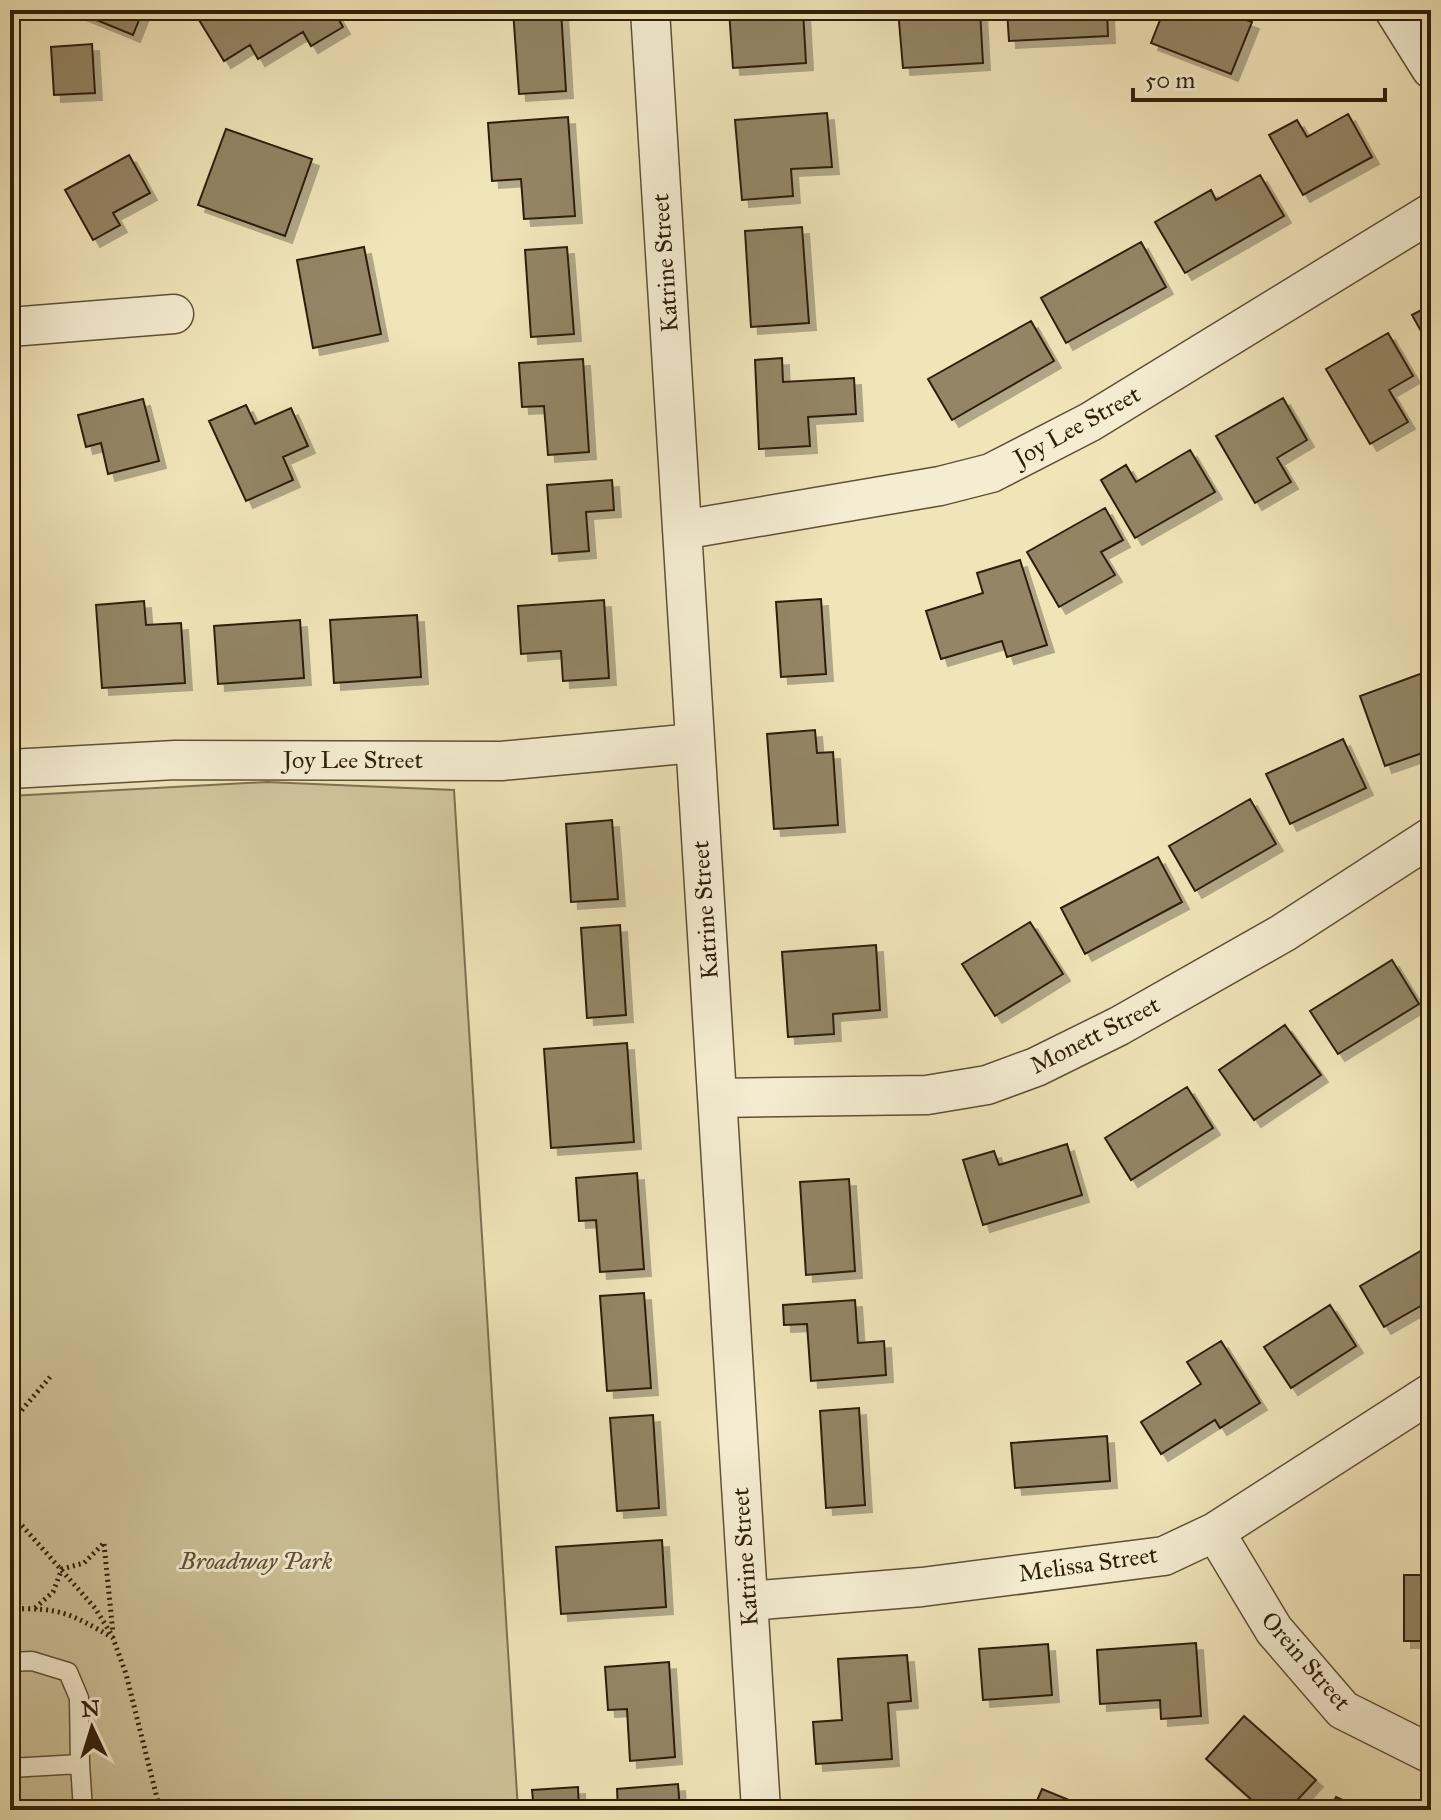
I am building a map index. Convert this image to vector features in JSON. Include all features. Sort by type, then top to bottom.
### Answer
[{"type":"street","name":"Katrine Street","points":[[650,10],[761,1810]]},
{"type":"street","points":[[1394,10],[1431,69]]},
{"type":"street","name":"Joy Lee Street","points":[[682,530],[940,486],[991,473],[1090,422],[1431,213]]},
{"type":"street","points":[[10,327],[174,314]]},
{"type":"street","name":"Joy Lee Street","points":[[10,769],[175,760],[501,761],[695,743]]},
{"type":"street","name":"Monett Street","points":[[717,1098],[927,1095],[987,1085],[1036,1067],[1119,1026],[1283,933],[1431,837]]},
{"type":"street","name":"Melissa Street","points":[[748,1601],[922,1587],[1164,1556],[1215,1532],[1431,1393]]},
{"type":"street","name":"Orein Street","points":[[1215,1532],[1274,1630],[1343,1710],[1431,1754]]},
{"type":"lane","points":[[10,1662],[32,1661],[68,1672],[79,1698],[83,1810]]},
{"type":"lane","points":[[10,1768],[80,1764]]},
{"type":"path","points":[[10,1424],[50,1377]]},
{"type":"path","points":[[10,1512],[95,1608],[113,1638],[126,1674],[160,1810]]},
{"type":"path","points":[[62,1569],[84,1563],[104,1543],[113,1638]]},
{"type":"path","points":[[35,1608],[53,1592],[62,1569]]},
{"type":"path","points":[[10,1609],[56,1610],[84,1621],[113,1638]]},
{"type":"green space","name":"Broadway Park","points":[[267,782],[454,790],[518,1810],[10,1810],[10,796]]},
{"type":"building","points":[[72,10],[143,10],[133,35]]},
{"type":"building","points":[[193,10],[293,10],[295,13],[299,10],[333,10],[343,27],[311,46],[303,32],[258,59],[250,45],[224,61]]},
{"type":"building","points":[[513,10],[561,10],[566,91],[519,94]]},
{"type":"building","points":[[729,10],[803,10],[806,63],[733,68]]},
{"type":"building","points":[[898,10],[980,10],[983,63],[903,68]]},
{"type":"building","points":[[1007,10],[1107,10],[1108,36],[1009,41]]},
{"type":"building","points":[[1164,10],[1220,10],[1252,22],[1231,74],[1151,43]]},
{"type":"building","points":[[92,44],[95,93],[54,95],[51,47]]},
{"type":"building","points":[[827,113],[832,167],[791,169],[793,196],[742,200],[735,120]]},
{"type":"building","points":[[1348,114],[1372,157],[1303,195],[1269,135],[1297,120],[1307,137]]},
{"type":"building","points":[[568,117],[575,216],[524,219],[521,179],[492,181],[488,123]]},
{"type":"building","points":[[226,129],[312,159],[285,236],[198,205]]},
{"type":"building","points":[[129,155],[150,193],[113,213],[120,225],[93,240],[65,190]]},
{"type":"building","points":[[1260,175],[1284,216],[1185,273],[1155,222],[1211,190],[1216,200]]},
{"type":"building","points":[[802,227],[809,323],[751,327],[745,231]]},
{"type":"building","points":[[1141,242],[1166,287],[1066,343],[1041,298]]},
{"type":"building","points":[[364,247],[381,334],[313,348],[297,260]]},
{"type":"building","points":[[567,247],[574,334],[531,337],[525,250]]},
{"type":"building","points":[[1431,305],[1431,349],[1412,315]]},
{"type":"building","points":[[1031,321],[1054,361],[952,420],[928,379]]},
{"type":"building","points":[[1388,333],[1413,376],[1389,390],[1408,422],[1370,444],[1326,369]]},
{"type":"building","points":[[782,358],[783,382],[854,378],[856,414],[808,417],[810,446],[759,449],[755,360]]},
{"type":"building","points":[[583,359],[589,452],[548,455],[544,406],[522,407],[519,363]]},
{"type":"building","points":[[1283,398],[1307,440],[1277,458],[1291,482],[1255,503],[1216,436]]},
{"type":"building","points":[[143,399],[159,461],[108,474],[101,443],[86,447],[78,415]]},
{"type":"building","points":[[246,405],[255,424],[291,408],[308,446],[283,457],[293,480],[246,501],[209,421]]},
{"type":"building","points":[[1190,450],[1215,492],[1135,538],[1101,480],[1126,465],[1136,482]]},
{"type":"building","points":[[612,480],[614,510],[586,512],[589,551],[552,554],[547,485]]},
{"type":"building","points":[[1105,508],[1123,540],[1101,552],[1115,575],[1059,607],[1027,552]]},
{"type":"building","points":[[1020,560],[1047,645],[1007,657],[1002,641],[941,659],[926,611],[983,593],[977,573]]},
{"type":"building","points":[[821,599],[826,674],[781,677],[776,602]]},
{"type":"building","points":[[604,600],[609,678],[563,681],[561,651],[521,654],[518,606]]},
{"type":"building","points":[[144,601],[146,625],[181,623],[185,683],[102,688],[96,605]]},
{"type":"building","points":[[417,615],[421,677],[334,683],[330,620]]},
{"type":"building","points":[[300,620],[304,678],[218,684],[214,626]]},
{"type":"building","points":[[1431,670],[1431,750],[1385,766],[1360,696]]},
{"type":"building","points":[[815,730],[817,753],[833,752],[838,825],[774,829],[767,734]]},
{"type":"building","points":[[1343,739],[1366,788],[1290,824],[1266,774]]},
{"type":"building","points":[[1250,799],[1276,844],[1195,891],[1169,846]]},
{"type":"building","points":[[612,820],[618,899],[571,902],[566,824]]},
{"type":"building","points":[[1158,857],[1182,902],[1085,954],[1061,908]]},
{"type":"building","points":[[1030,922],[1063,974],[995,1016],[962,964]]},
{"type":"building","points":[[620,925],[626,1015],[587,1018],[581,928]]},
{"type":"building","points":[[1431,941],[1431,962],[1422,946]]},
{"type":"building","points":[[876,945],[880,1010],[833,1014],[834,1034],[788,1037],[782,952]]},
{"type":"building","points":[[1392,960],[1419,1004],[1338,1054],[1310,1011]]},
{"type":"building","points":[[1285,1025],[1321,1075],[1254,1120],[1219,1070]]},
{"type":"building","points":[[627,1043],[634,1142],[551,1148],[544,1049]]},
{"type":"building","points":[[1187,1087],[1213,1128],[1131,1180],[1105,1138]]},
{"type":"building","points":[[1067,1144],[1082,1195],[983,1225],[963,1160],[994,1151],[999,1165]]},
{"type":"building","points":[[637,1173],[644,1269],[600,1272],[596,1220],[579,1221],[576,1178]]},
{"type":"building","points":[[849,1179],[855,1271],[806,1275],[800,1182]]},
{"type":"building","points":[[1431,1245],[1431,1300],[1384,1327],[1360,1286]]},
{"type":"building","points":[[644,1293],[651,1388],[607,1391],[600,1296]]},
{"type":"building","points":[[855,1300],[858,1343],[884,1341],[886,1375],[811,1381],[807,1324],[784,1325],[783,1305]]},
{"type":"building","points":[[1330,1305],[1356,1346],[1291,1388],[1264,1347]]},
{"type":"building","points":[[1221,1341],[1260,1403],[1220,1428],[1215,1420],[1161,1454],[1141,1422],[1201,1384],[1187,1362]]},
{"type":"building","points":[[859,1408],[865,1505],[826,1508],[820,1411]]},
{"type":"building","points":[[653,1415],[659,1508],[617,1511],[610,1418]]},
{"type":"building","points":[[1107,1436],[1110,1481],[1015,1488],[1011,1443]]},
{"type":"building","points":[[1423,1529],[1431,1529],[1431,1641],[1404,1641],[1404,1575],[1423,1575]]},
{"type":"building","points":[[662,1540],[666,1607],[561,1614],[556,1547]]},
{"type":"building","points":[[1196,1643],[1201,1716],[1161,1719],[1160,1700],[1100,1704],[1097,1650]]},
{"type":"building","points":[[1048,1644],[1052,1695],[983,1700],[979,1649]]},
{"type":"building","points":[[907,1655],[911,1701],[888,1703],[892,1759],[816,1764],[813,1722],[842,1720],[838,1659]]},
{"type":"building","points":[[669,1662],[675,1757],[630,1761],[627,1709],[608,1710],[605,1667]]},
{"type":"building","points":[[1244,1716],[1316,1780],[1288,1810],[1263,1810],[1206,1759]]},
{"type":"building","points":[[678,1784],[680,1810],[618,1810],[617,1789]]},
{"type":"building","points":[[578,1787],[579,1810],[534,1810],[532,1790]]},
{"type":"building","points":[[1042,1789],[1074,1802],[1071,1810],[1033,1810]]},
{"type":"building","points":[[1336,1797],[1364,1810],[1330,1810]]}]
